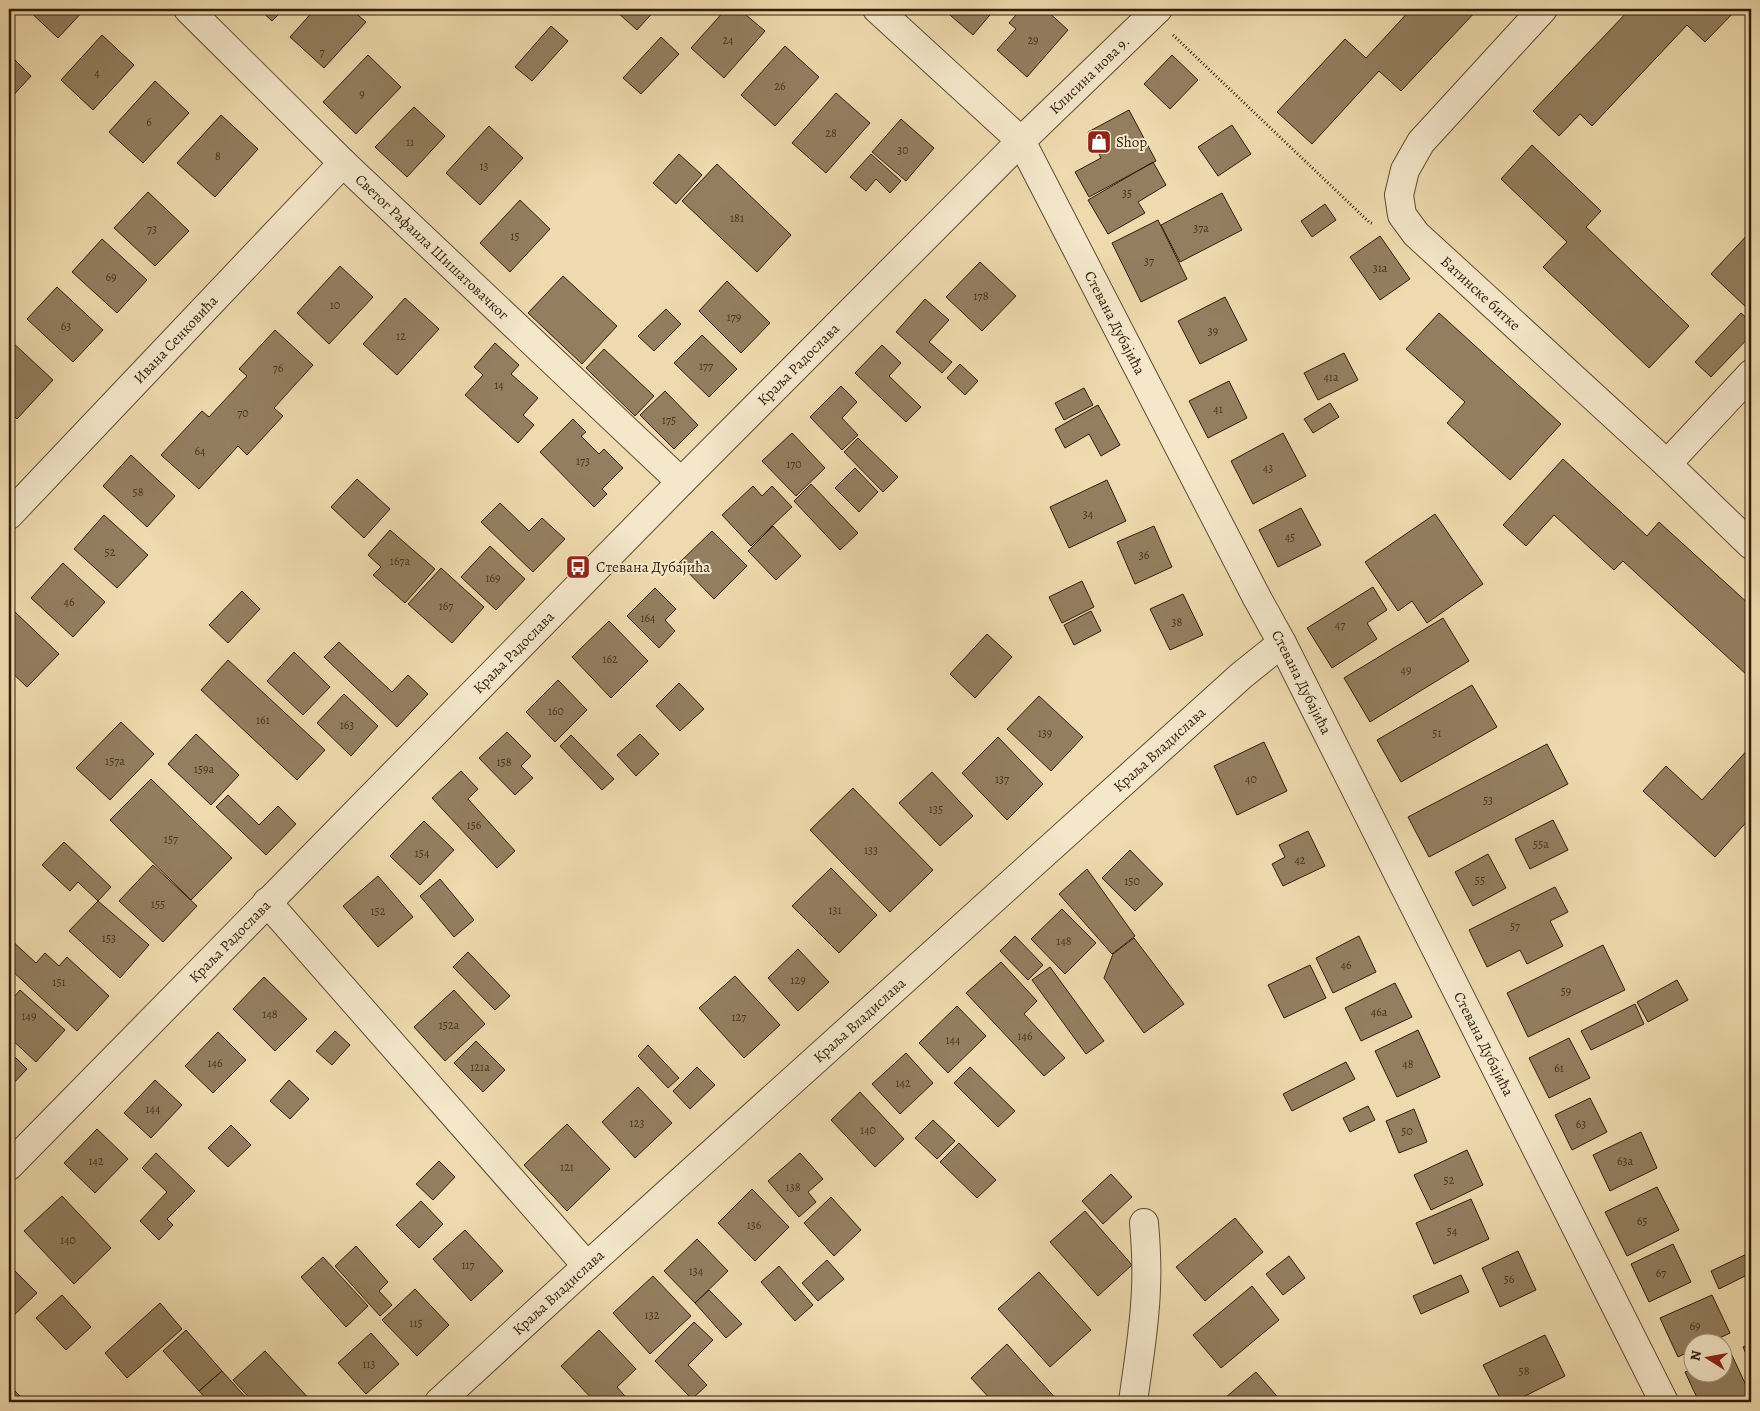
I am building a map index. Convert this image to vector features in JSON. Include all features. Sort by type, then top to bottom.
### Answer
[{"type":"street","name":"Светог Рафаила Шишатовачког","points":[[188,9],[343,163],[681,482]]},
{"type":"street","name":"Стевана Дубајића","points":[[877,9],[1022,141],[1257,598],[1282,643],[1664,1402]]},
{"type":"street","name":"Батинске битке","points":[[1543,9],[1421,142],[1405,170],[1399,195],[1402,215],[1416,234],[1667,464],[1751,545]]},
{"type":"street","name":"Клисина нова 9.","points":[[1022,141],[1155,12]]},
{"type":"street","name":"Краља Радослава","points":[[9,1166],[681,482],[1022,141]]},
{"type":"street","name":"Ивана Сенковића","points":[[9,515],[343,163]]},
{"type":"street","points":[[1667,464],[1751,374]]},
{"type":"street","name":"Краља Владислава","points":[[439,1402],[587,1266],[1242,676],[1282,643]]},
{"type":"street","points":[[267,902],[587,1266]]},
{"type":"street","points":[[1133,1402],[1146,1290],[1144,1223]]},
{"type":"path","points":[[1155,12],[1369,222],[1416,234]]},
{"type":"building","points":[[27,9],[85,9],[58,38]]},
{"type":"building","points":[[259,9],[284,9],[272,21]]},
{"type":"building","points":[[315,9],[351,9],[366,22],[324,68],[290,37]]},
{"type":"building","points":[[620,9],[656,9],[637,30],[617,12]]},
{"type":"building","points":[[726,9],[739,9],[765,31],[724,78],[691,48]]},
{"type":"building","points":[[943,9],[995,9],[973,35]]},
{"type":"building","points":[[1021,9],[1045,9],[1068,30],[1027,77],[997,50],[1016,29],[1009,23]]},
{"type":"building","points":[[1411,9],[1478,9],[1401,91],[1379,71],[1312,144],[1277,112],[1345,39],[1366,58]]},
{"type":"building","points":[[1630,9],[1737,9],[1705,42],[1687,25],[1592,126],[1580,114],[1559,136],[1533,111]]},
{"type":"building","points":[[551,26],[568,41],[532,81],[515,67]]},
{"type":"building","points":[[102,35],[134,65],[93,110],[61,80]]},
{"type":"building","points":[[661,37],[679,54],[641,94],[623,78]]},
{"type":"building","points":[[785,46],[819,77],[775,126],[741,95]]},
{"type":"building","points":[[9,54],[31,76],[9,100]]},
{"type":"building","points":[[368,55],[401,87],[356,134],[323,102]]},
{"type":"building","points":[[1172,55],[1198,80],[1170,109],[1144,84]]},
{"type":"building","points":[[155,81],[189,113],[143,163],[109,132]]},
{"type":"building","points":[[836,93],[870,123],[826,173],[792,143]]},
{"type":"building","points":[[414,107],[445,136],[407,177],[375,147]]},
{"type":"building","points":[[1129,110],[1156,161],[1089,197],[1075,172],[1101,158],[1088,132]]},
{"type":"building","points":[[221,115],[258,149],[215,197],[177,163]]},
{"type":"building","points":[[901,119],[934,148],[906,181],[872,152]]},
{"type":"building","points":[[1232,125],[1251,154],[1218,176],[1198,147]]},
{"type":"building","points":[[489,126],[523,158],[480,205],[446,173]]},
{"type":"building","points":[[1532,145],[1601,211],[1586,227],[1689,326],[1649,368],[1543,267],[1567,242],[1501,179]]},
{"type":"building","points":[[679,154],[702,175],[676,204],[653,183]]},
{"type":"building","points":[[871,154],[901,181],[890,193],[876,179],[866,191],[850,177]]},
{"type":"building","points":[[1153,162],[1166,185],[1138,202],[1145,213],[1108,234],[1088,200]]},
{"type":"building","points":[[717,164],[791,235],[757,272],[682,201]]},
{"type":"building","points":[[148,192],[189,231],[155,266],[114,228]]},
{"type":"building","points":[[1222,193],[1242,230],[1180,262],[1161,225]]},
{"type":"building","points":[[520,200],[550,229],[510,272],[480,243]]},
{"type":"building","points":[[1325,204],[1336,220],[1312,237],[1301,221]]},
{"type":"building","points":[[1158,220],[1187,279],[1141,302],[1112,243]]},
{"type":"building","points":[[1751,231],[1751,304],[1747,308],[1711,274]]},
{"type":"building","points":[[1380,236],[1410,279],[1380,300],[1350,257]]},
{"type":"building","points":[[102,239],[147,280],[117,313],[72,272]]},
{"type":"building","points":[[980,262],[1016,296],[982,331],[946,297]]},
{"type":"building","points":[[340,266],[373,297],[329,344],[297,313]]},
{"type":"building","points":[[563,276],[617,326],[582,364],[528,313]]},
{"type":"building","points":[[727,281],[770,323],[741,353],[699,311]]},
{"type":"building","points":[[57,287],[103,330],[73,362],[27,319]]},
{"type":"building","points":[[1225,297],[1247,340],[1200,364],[1178,321]]},
{"type":"building","points":[[405,298],[439,329],[397,375],[363,344]]},
{"type":"building","points":[[925,299],[949,320],[929,342],[952,362],[942,373],[896,332]]},
{"type":"building","points":[[666,309],[681,324],[654,351],[638,336]]},
{"type":"building","points":[[1439,313],[1561,424],[1510,480],[1447,423],[1465,402],[1406,349]]},
{"type":"building","points":[[1741,313],[1751,322],[1751,335],[1711,377],[1695,362]]},
{"type":"building","points":[[275,330],[313,365],[274,408],[283,416],[247,455],[238,446],[199,489],[161,455],[202,411],[209,417],[247,376],[239,369]]},
{"type":"building","points":[[702,335],[737,369],[709,397],[674,363]]},
{"type":"building","points":[[11,341],[53,380],[17,419],[11,413],[9,415],[9,344]]},
{"type":"building","points":[[495,343],[519,365],[511,374],[538,398],[523,415],[534,425],[518,443],[465,395],[483,375],[474,367]]},
{"type":"building","points":[[882,345],[901,363],[889,376],[921,407],[906,422],[855,373]]},
{"type":"building","points":[[604,349],[654,396],[635,416],[586,368]]},
{"type":"building","points":[[1344,353],[1358,380],[1318,400],[1304,373]]},
{"type":"building","points":[[960,364],[978,381],[965,395],[947,378]]},
{"type":"building","points":[[1229,381],[1247,418],[1208,438],[1189,401]]},
{"type":"building","points":[[841,386],[857,402],[842,418],[858,435],[842,450],[810,417]]},
{"type":"building","points":[[1084,388],[1093,405],[1064,420],[1055,403]]},
{"type":"building","points":[[665,391],[698,425],[674,449],[640,415]]},
{"type":"building","points":[[1330,403],[1339,417],[1313,433],[1304,419]]},
{"type":"building","points":[[1098,405],[1120,445],[1101,456],[1089,434],[1065,448],[1055,429]]},
{"type":"building","points":[[573,419],[586,432],[581,436],[599,454],[604,449],[623,468],[602,489],[607,494],[594,507],[540,452]]},
{"type":"building","points":[[792,433],[825,468],[796,496],[762,461]]},
{"type":"building","points":[[1283,433],[1306,476],[1253,504],[1231,461]]},
{"type":"building","points":[[858,438],[898,477],[883,492],[844,452]]},
{"type":"building","points":[[131,455],[175,496],[147,527],[103,486]]},
{"type":"building","points":[[1563,459],[1647,536],[1659,522],[1751,606],[1751,670],[1747,675],[1623,561],[1614,570],[1554,515],[1526,546],[1503,525]]},
{"type":"building","points":[[855,468],[878,492],[859,512],[835,488]]},
{"type":"building","points":[[357,479],[390,509],[364,538],[331,507]]},
{"type":"building","points":[[1107,480],[1126,521],[1069,548],[1050,507]]},
{"type":"building","points":[[811,484],[858,533],[840,550],[794,501]]},
{"type":"building","points":[[753,486],[762,496],[772,486],[792,507],[751,546],[722,515]]},
{"type":"building","points":[[500,503],[529,531],[542,518],[565,539],[533,572],[481,522]]},
{"type":"building","points":[[1301,508],[1321,545],[1278,567],[1259,530]]},
{"type":"building","points":[[1435,514],[1483,584],[1427,623],[1412,601],[1398,611],[1365,562]]},
{"type":"building","points":[[104,515],[148,555],[117,588],[74,549]]},
{"type":"building","points":[[773,526],[801,556],[776,580],[748,551]]},
{"type":"building","points":[[1154,526],[1172,567],[1135,584],[1117,542]]},
{"type":"building","points":[[390,530],[435,569],[405,603],[373,575],[381,567],[368,555]]},
{"type":"building","points":[[712,531],[747,566],[714,599],[679,563]]},
{"type":"building","points":[[490,546],[525,579],[496,610],[461,577]]},
{"type":"building","points":[[63,563],[105,602],[73,637],[31,598]]},
{"type":"building","points":[[441,568],[484,607],[452,643],[408,604]]},
{"type":"building","points":[[1082,581],[1094,607],[1062,623],[1049,597]]},
{"type":"building","points":[[1373,587],[1387,610],[1367,623],[1377,639],[1332,668],[1307,628]]},
{"type":"building","points":[[655,588],[676,609],[665,620],[675,631],[659,648],[627,616]]},
{"type":"building","points":[[242,591],[260,609],[228,643],[209,625]]},
{"type":"building","points":[[1183,594],[1203,635],[1170,650],[1150,609]]},
{"type":"building","points":[[14,611],[59,654],[27,687],[9,670],[9,616]]},
{"type":"building","points":[[1091,611],[1101,631],[1074,645],[1064,625]]},
{"type":"building","points":[[1443,618],[1469,661],[1370,722],[1344,678]]},
{"type":"building","points":[[609,621],[648,661],[611,698],[572,657]]},
{"type":"building","points":[[987,634],[1012,657],[975,698],[950,674]]},
{"type":"building","points":[[339,642],[392,692],[408,675],[428,694],[397,727],[324,657]]},
{"type":"building","points":[[294,652],[330,687],[303,715],[267,681]]},
{"type":"building","points":[[228,660],[325,750],[297,780],[201,690]]},
{"type":"building","points":[[558,680],[587,710],[555,742],[526,712]]},
{"type":"building","points":[[679,683],[704,709],[680,731],[656,706]]},
{"type":"building","points":[[1472,685],[1497,727],[1401,782],[1377,740]]},
{"type":"building","points":[[344,694],[378,726],[351,756],[317,723]]},
{"type":"building","points":[[1039,696],[1083,737],[1051,771],[1007,729]]},
{"type":"building","points":[[121,722],[154,754],[110,800],[76,768]]},
{"type":"building","points":[[507,732],[531,756],[521,766],[533,778],[515,795],[479,758]]},
{"type":"building","points":[[196,734],[239,775],[211,805],[168,764]]},
{"type":"building","points":[[640,734],[659,754],[636,776],[617,755]]},
{"type":"building","points":[[571,735],[614,779],[602,790],[560,746]]},
{"type":"building","points":[[998,737],[1043,784],[1007,820],[962,773]]},
{"type":"building","points":[[1264,742],[1287,791],[1237,815],[1214,766]]},
{"type":"building","points":[[1547,744],[1568,784],[1429,857],[1408,817]]},
{"type":"building","points":[[1751,746],[1751,817],[1715,857],[1643,791],[1666,766],[1702,800]]},
{"type":"building","points":[[461,771],[478,789],[468,799],[515,851],[497,868],[432,798]]},
{"type":"building","points":[[932,772],[973,816],[940,846],[899,803]]},
{"type":"building","points":[[151,779],[232,858],[191,900],[110,820]]},
{"type":"building","points":[[853,788],[933,870],[890,912],[810,830]]},
{"type":"building","points":[[228,795],[259,825],[278,806],[296,824],[266,855],[216,807]]},
{"type":"building","points":[[1553,820],[1568,850],[1530,869],[1515,839]]},
{"type":"building","points":[[424,821],[454,850],[420,885],[390,856]]},
{"type":"building","points":[[1308,831],[1325,866],[1283,886],[1272,864],[1285,857],[1279,845]]},
{"type":"building","points":[[64,842],[111,887],[98,901],[78,882],[70,891],[42,865]]},
{"type":"building","points":[[1130,850],[1163,884],[1135,911],[1102,878]]},
{"type":"building","points":[[1488,854],[1506,888],[1473,906],[1455,872]]},
{"type":"building","points":[[153,865],[197,906],[163,942],[119,901]]},
{"type":"building","points":[[831,868],[877,915],[839,953],[792,906]]},
{"type":"building","points":[[1087,869],[1135,936],[1112,954],[1059,894]]},
{"type":"building","points":[[378,876],[413,917],[378,947],[343,906]]},
{"type":"building","points":[[440,879],[474,920],[454,937],[420,896]]},
{"type":"building","points":[[1555,887],[1568,912],[1550,921],[1563,946],[1527,964],[1520,950],[1487,967],[1469,930]]},
{"type":"building","points":[[98,901],[149,945],[120,978],[69,931]]},
{"type":"building","points":[[1062,909],[1096,943],[1065,974],[1031,939]]},
{"type":"building","points":[[1015,936],[1043,965],[1028,980],[1000,951]]},
{"type":"building","points":[[1359,936],[1376,972],[1333,993],[1316,958]]},
{"type":"building","points":[[1134,938],[1184,1004],[1144,1033],[1104,978],[1113,954]]},
{"type":"building","points":[[10,939],[36,963],[45,953],[59,966],[67,957],[109,996],[77,1031],[9,968]]},
{"type":"building","points":[[1603,945],[1625,990],[1528,1037],[1507,993]]},
{"type":"building","points":[[798,949],[829,982],[798,1011],[768,978]]},
{"type":"building","points":[[468,952],[510,996],[495,1010],[453,967]]},
{"type":"building","points":[[1001,962],[1037,1001],[1024,1014],[1065,1058],[1044,1076],[966,993]]},
{"type":"building","points":[[1310,965],[1326,998],[1284,1018],[1268,985]]},
{"type":"building","points":[[1050,967],[1104,1041],[1086,1054],[1032,980]]},
{"type":"building","points":[[735,976],[780,1025],[744,1058],[699,1008]]},
{"type":"building","points":[[264,977],[307,1019],[275,1051],[233,1009]]},
{"type":"building","points":[[1677,980],[1688,1000],[1648,1022],[1637,1002]]},
{"type":"building","points":[[1395,983],[1412,1017],[1361,1041],[1345,1008]]},
{"type":"building","points":[[20,990],[65,1030],[36,1062],[9,1037],[9,1003]]},
{"type":"building","points":[[454,990],[485,1024],[445,1061],[414,1027]]},
{"type":"building","points":[[1635,1004],[1644,1024],[1591,1050],[1581,1031]]},
{"type":"building","points":[[957,1006],[986,1036],[948,1073],[919,1043]]},
{"type":"building","points":[[1418,1030],[1440,1077],[1397,1097],[1375,1051]]},
{"type":"building","points":[[335,1031],[350,1045],[332,1065],[316,1051]]},
{"type":"building","points":[[218,1032],[246,1060],[213,1093],[185,1066]]},
{"type":"building","points":[[1569,1038],[1590,1078],[1549,1098],[1529,1058]]},
{"type":"building","points":[[476,1041],[505,1070],[483,1092],[454,1063]]},
{"type":"building","points":[[648,1045],[679,1078],[668,1088],[638,1056]]},
{"type":"building","points":[[9,1051],[27,1069],[9,1088]]},
{"type":"building","points":[[906,1053],[933,1083],[900,1114],[872,1084]]},
{"type":"building","points":[[1346,1062],[1355,1079],[1292,1111],[1283,1094]]},
{"type":"building","points":[[697,1067],[715,1085],[690,1109],[673,1091]]},
{"type":"building","points":[[970,1067],[1015,1111],[998,1127],[954,1083]]},
{"type":"building","points":[[155,1080],[182,1105],[151,1138],[124,1113]]},
{"type":"building","points":[[289,1080],[309,1099],[290,1119],[270,1101]]},
{"type":"building","points":[[638,1087],[672,1123],[635,1158],[602,1122]]},
{"type":"building","points":[[860,1092],[904,1139],[875,1167],[831,1120]]},
{"type":"building","points":[[1590,1098],[1607,1132],[1572,1150],[1555,1115]]},
{"type":"building","points":[[1368,1106],[1375,1120],[1350,1132],[1343,1118]]},
{"type":"building","points":[[1414,1109],[1427,1142],[1399,1153],[1386,1121]]},
{"type":"building","points":[[933,1120],[955,1141],[937,1159],[915,1138]]},
{"type":"building","points":[[567,1124],[610,1169],[567,1211],[524,1165]]},
{"type":"building","points":[[231,1125],[251,1145],[228,1167],[208,1148]]},
{"type":"building","points":[[97,1129],[128,1159],[95,1193],[64,1163]]},
{"type":"building","points":[[1641,1132],[1657,1168],[1610,1191],[1593,1155]]},
{"type":"building","points":[[959,1143],[996,1180],[977,1198],[940,1162]]},
{"type":"building","points":[[1467,1150],[1483,1185],[1431,1210],[1414,1175]]},
{"type":"building","points":[[156,1153],[195,1191],[167,1219],[173,1225],[159,1240],[140,1221],[167,1192],[142,1168]]},
{"type":"building","points":[[800,1153],[823,1179],[808,1192],[816,1202],[799,1217],[768,1181]]},
{"type":"building","points":[[439,1161],[455,1177],[433,1200],[416,1184]]},
{"type":"building","points":[[1111,1174],[1132,1197],[1103,1224],[1082,1201]]},
{"type":"building","points":[[1657,1187],[1679,1230],[1627,1256],[1605,1212]]},
{"type":"building","points":[[752,1189],[789,1227],[755,1261],[718,1223]]},
{"type":"building","points":[[62,1196],[111,1248],[74,1284],[24,1231]]},
{"type":"building","points":[[831,1197],[861,1230],[834,1256],[804,1223]]},
{"type":"building","points":[[1471,1199],[1489,1239],[1434,1264],[1416,1223]]},
{"type":"building","points":[[421,1201],[443,1224],[419,1248],[396,1225]]},
{"type":"building","points":[[1085,1211],[1132,1265],[1098,1296],[1050,1242]]},
{"type":"building","points":[[1235,1218],[1263,1252],[1205,1301],[1176,1267]]},
{"type":"building","points":[[465,1230],[503,1271],[471,1301],[433,1259]]},
{"type":"building","points":[[697,1239],[728,1271],[695,1303],[664,1271]]},
{"type":"building","points":[[1673,1244],[1691,1282],[1649,1302],[1631,1264]]},
{"type":"building","points":[[356,1246],[388,1282],[379,1291],[392,1305],[380,1316],[335,1266]]},
{"type":"building","points":[[1518,1251],[1536,1290],[1500,1307],[1482,1268]]},
{"type":"building","points":[[1751,1252],[1751,1273],[1719,1289],[1711,1271]]},
{"type":"building","points":[[1289,1256],[1305,1278],[1283,1295],[1266,1274]]},
{"type":"building","points":[[323,1257],[368,1306],[346,1327],[301,1277]]},
{"type":"building","points":[[827,1260],[844,1279],[818,1301],[802,1283]]},
{"type":"building","points":[[9,1265],[37,1293],[9,1320]]},
{"type":"building","points":[[779,1266],[813,1305],[795,1321],[761,1282]]},
{"type":"building","points":[[1039,1272],[1091,1330],[1050,1367],[998,1309]]},
{"type":"building","points":[[1461,1275],[1469,1292],[1421,1314],[1413,1296]]},
{"type":"building","points":[[653,1276],[691,1316],[650,1354],[613,1313]]},
{"type":"building","points":[[1252,1286],[1279,1320],[1221,1368],[1193,1335]]},
{"type":"building","points":[[415,1289],[449,1325],[417,1356],[382,1320]]},
{"type":"building","points":[[709,1290],[742,1324],[726,1338],[695,1303]]},
{"type":"building","points":[[62,1295],[91,1327],[66,1350],[36,1318]]},
{"type":"building","points":[[1712,1295],[1730,1333],[1682,1334],[1682,1355],[1678,1357],[1660,1318]]},
{"type":"building","points":[[160,1303],[182,1329],[127,1378],[105,1353]]},
{"type":"building","points":[[694,1322],[713,1340],[688,1365],[707,1385],[692,1399],[655,1361]]},
{"type":"building","points":[[186,1330],[222,1371],[199,1391],[163,1351]]},
{"type":"building","points":[[599,1330],[636,1369],[617,1387],[630,1402],[595,1402],[561,1366]]},
{"type":"building","points":[[371,1333],[399,1364],[366,1394],[338,1363]]},
{"type":"building","points":[[1545,1335],[1565,1376],[1513,1402],[1502,1402],[1483,1365]]},
{"type":"building","points":[[1751,1343],[1751,1362],[1750,1363],[1743,1347]]},
{"type":"building","points":[[1007,1344],[1059,1402],[993,1402],[971,1378]]},
{"type":"building","points":[[265,1351],[312,1402],[253,1402],[233,1380]]},
{"type":"building","points":[[1732,1355],[1750,1394],[1732,1402],[1699,1402],[1691,1384],[1732,1384]]},
{"type":"building","points":[[222,1371],[250,1402],[209,1402],[199,1391]]},
{"type":"building","points":[[1256,1372],[1282,1402],[1220,1402]]},
{"type":"building","points":[[9,1385],[26,1402],[9,1402]]},
{"type":"place","name":"Shop","points":[[1099,142]]},
{"type":"place","name":"Стевана Дубајића","points":[[578,567]]}]
